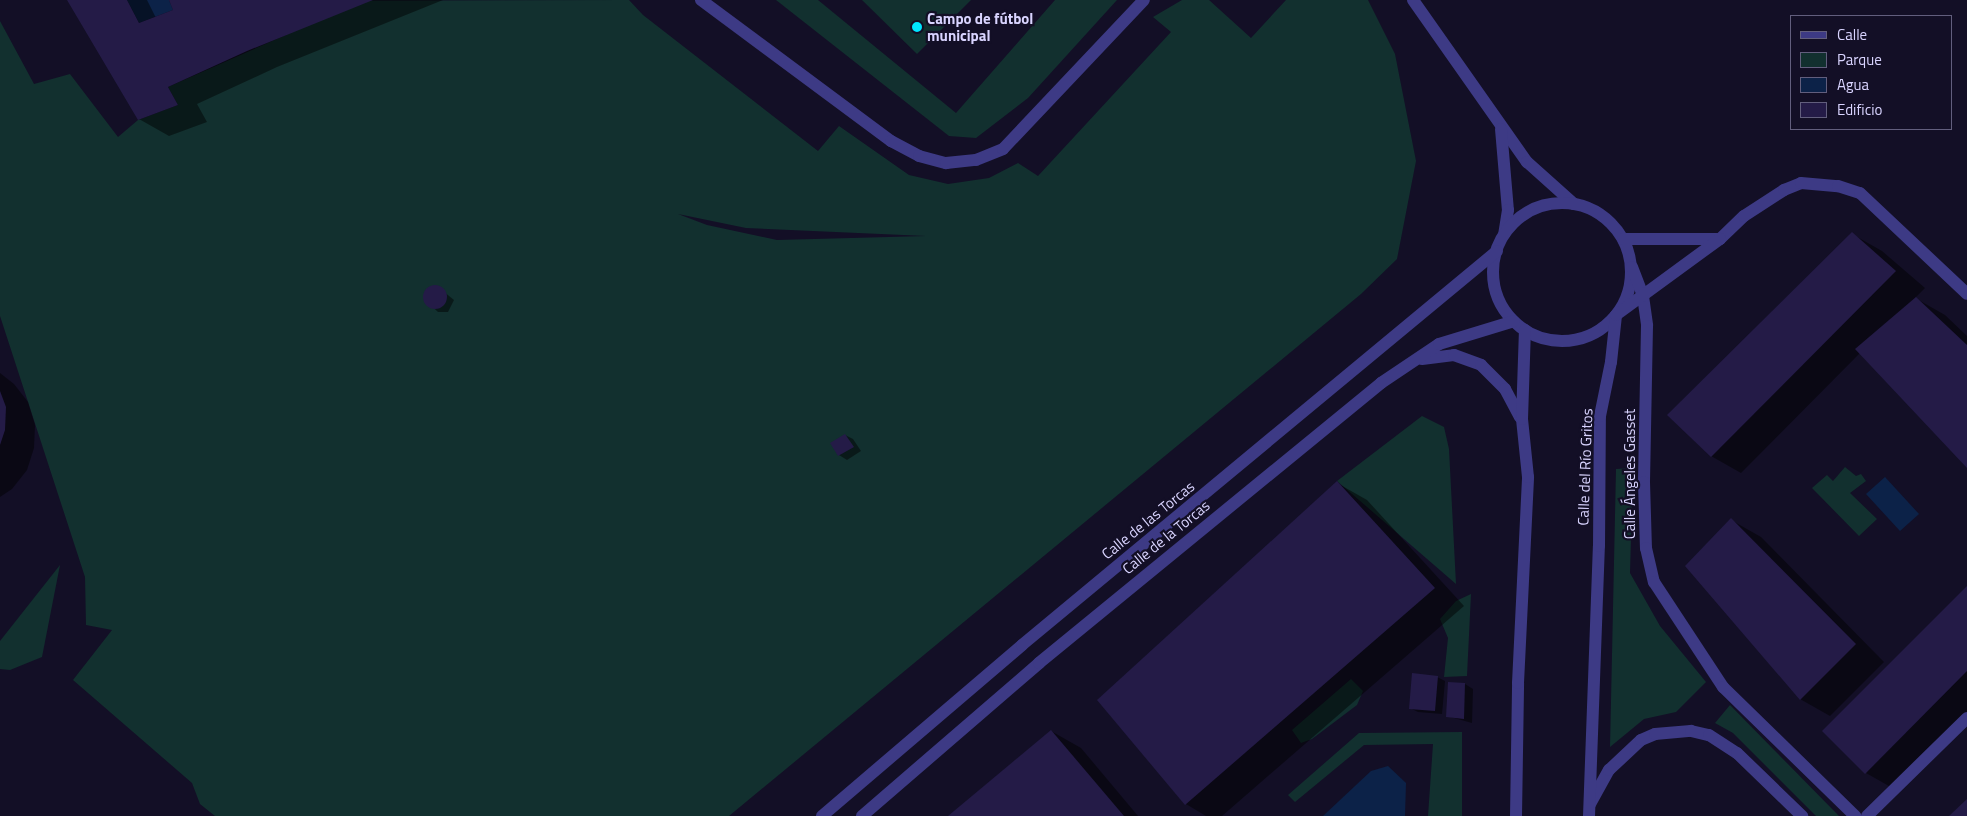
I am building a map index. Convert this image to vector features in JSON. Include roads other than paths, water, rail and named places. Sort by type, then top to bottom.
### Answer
[{"type":"street","points":[[701,0],[891,141],[919,156],[946,163],[976,160],[1003,149],[1144,0]]},
{"type":"street","points":[[1413,0],[1474,83],[1501,127],[1527,162],[1574,204],[1608,220],[1623,239],[1632,267],[1628,294],[1616,315]]},
{"type":"street","points":[[1501,127],[1508,210],[1504,234],[1497,251],[1493,272],[1501,304],[1514,321],[1524,330],[1537,336],[1566,341],[1594,334],[1616,315],[1720,239],[1744,216],[1784,190],[1801,183],[1838,186],[1860,193],[1967,294]]},
{"type":"street","points":[[1504,234],[1523,215],[1535,208],[1548,204],[1574,204]]},
{"type":"street","points":[[1623,239],[1720,239]]},
{"type":"street","name":"Calle de las Torcas","points":[[822,816],[1022,645],[1497,251]]},
{"type":"street","name":"Calle Ángeles Gasset","points":[[1632,267],[1643,296],[1647,326],[1644,482],[1646,548],[1654,582],[1723,688],[1855,816]]},
{"type":"street","name":"Calle del Río Gritos","points":[[1589,811],[1599,546],[1600,416],[1612,362],[1616,315]]},
{"type":"street","name":"Calle de la Torcas","points":[[862,816],[1039,663],[1411,361],[1455,338],[1514,321]]},
{"type":"street","points":[[1516,816],[1518,683],[1528,477],[1522,419],[1524,330]]},
{"type":"street","points":[[1411,361],[1454,355],[1481,365],[1505,388],[1522,419]]},
{"type":"street","points":[[1866,816],[1967,718]]},
{"type":"street","points":[[1589,811],[1609,770],[1620,756],[1641,740],[1664,733],[1692,731],[1709,734],[1737,753],[1802,816]]},
{"type":"water","points":[[127,0],[169,0],[173,10],[139,23]]},
{"type":"water","points":[[1885,477],[1919,514],[1900,531],[1866,494]]},
{"type":"water","points":[[1388,766],[1406,783],[1405,816],[1323,816],[1371,771]]},
{"type":"place","name":"Campo de fútbol municipal","points":[[917,27]]}]
